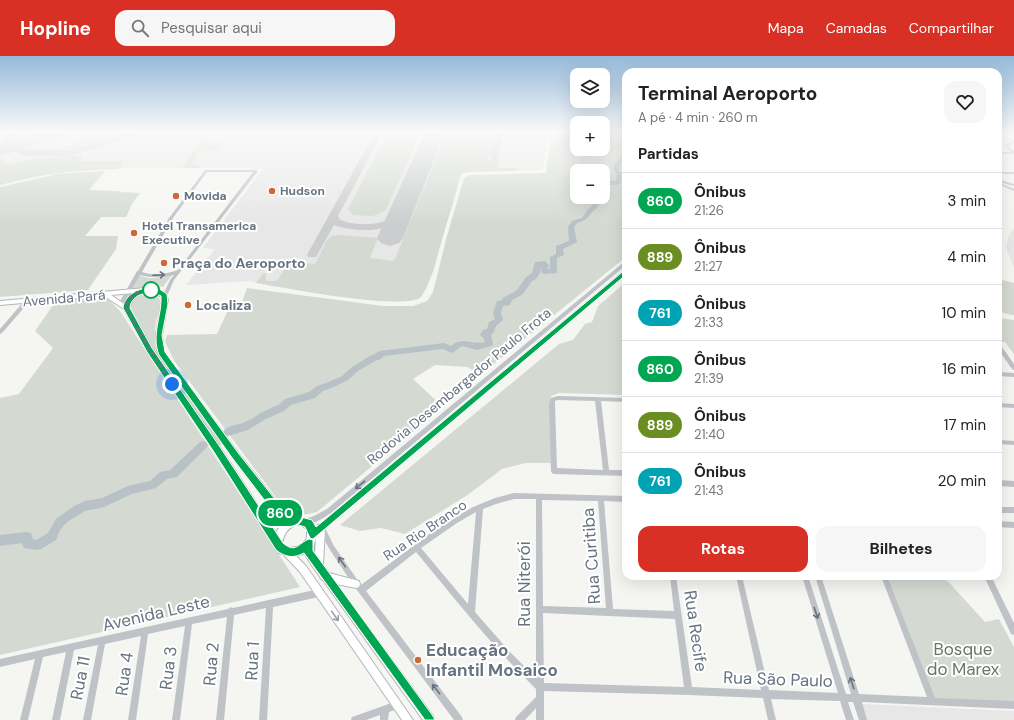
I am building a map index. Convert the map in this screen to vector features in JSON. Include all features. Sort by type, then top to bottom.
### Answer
[{"type":"main road","points":[[124,306],[133,295],[146,290],[157,290],[164,295],[165,304],[159,335],[162,353],[236,456],[283,516],[302,521],[311,527],[311,539],[308,553],[429,720]]},
{"type":"main road","name":"Avenida Pará","points":[[0,303],[146,290]]},
{"type":"main road","points":[[105,294],[112,297],[124,306],[150,350],[217,449],[280,547],[303,569],[408,720]]},
{"type":"main road","points":[[278,543],[280,534],[286,526],[302,521]]},
{"type":"main road","points":[[318,567],[321,528]]},
{"type":"main road","points":[[286,552],[296,552],[306,548],[311,539]]},
{"type":"main road","points":[[324,576],[359,587]]},
{"type":"street","points":[[124,306],[127,292],[170,218],[206,171],[256,171],[168,286],[164,295]]},
{"type":"street","points":[[1002,173],[1013,173]]},
{"type":"street","points":[[1004,182],[1014,185]]},
{"type":"street","points":[[1002,184],[1014,190]]},
{"type":"street","name":"Rodovia Desembargador Paulo Frota","points":[[302,521],[316,519],[329,511],[622,265]]},
{"type":"street","points":[[138,272],[146,276],[154,276],[168,275],[180,270]]},
{"type":"street","name":"Rodovia Desembargador Paulo Frota","points":[[311,539],[321,528],[622,274]]},
{"type":"street","points":[[0,332],[27,301]]},
{"type":"street","points":[[1002,351],[1014,368]]},
{"type":"street","points":[[1002,374],[1014,375]]},
{"type":"street","points":[[622,400],[558,398],[552,400],[554,471],[622,473]]},
{"type":"street","points":[[598,399],[606,472]]},
{"type":"street","points":[[1002,405],[1014,406]]},
{"type":"street","points":[[1002,442],[1014,443]]},
{"type":"street","points":[[1002,483],[1014,484]]},
{"type":"street","name":"Rua Rio Branco","points":[[359,587],[463,516],[489,503],[506,497],[622,499]]},
{"type":"street","name":"Rua Niterói","points":[[539,497],[540,720]]},
{"type":"street","name":"Rua Curitiba","points":[[601,499],[610,612]]},
{"type":"street","points":[[471,612],[480,508]]},
{"type":"street","points":[[1002,510],[1014,510]]},
{"type":"street","points":[[1002,524],[1014,525]]},
{"type":"street","points":[[321,528],[332,548],[359,587],[460,720]]},
{"type":"street","points":[[417,548],[526,675],[540,687]]},
{"type":"street","name":"Rua Recife","points":[[674,580],[689,691]]},
{"type":"street","points":[[740,580],[772,720]]},
{"type":"street","points":[[806,580],[850,720]]},
{"type":"street","points":[[819,580],[863,720]]},
{"type":"street","points":[[886,580],[932,701]]},
{"type":"street","points":[[989,580],[1014,631]]},
{"type":"street","name":"Avenida Leste","points":[[0,663],[102,642],[231,611],[319,593]]},
{"type":"street","name":"Rua 1","points":[[263,720],[270,604]]},
{"type":"street","points":[[540,609],[678,615]]},
{"type":"street","name":"Rua 2","points":[[220,720],[231,611]]},
{"type":"street","name":"Rua 3","points":[[176,720],[189,621]]},
{"type":"street","name":"Rua 4","points":[[132,720],[145,631]]},
{"type":"street","name":"Rua 11","points":[[87,720],[102,642]]},
{"type":"street","points":[[56,720],[71,648]]},
{"type":"street","points":[[24,720],[40,655]]},
{"type":"street","name":"Rua São Paulo","points":[[540,687],[689,691],[1014,705]]},
{"type":"street","points":[[519,720],[540,698]]},
{"type":"street","points":[[355,720],[397,705]]},
{"type":"street","points":[[384,720],[385,710]]},
{"type":"shaded area","points":[[0,163],[544,163],[541,170],[471,171],[463,173],[460,177],[454,202],[443,234],[434,271],[423,294],[418,299],[405,301],[332,296],[249,281],[186,285],[215,249],[203,248],[263,169],[226,167],[79,170],[48,174],[0,185]]},
{"type":"shaded area","points":[[1014,228],[1014,268],[1006,247],[1009,235]]},
{"type":"shaded area","points":[[862,704],[1014,711],[1014,720],[867,720]]},
{"type":"green space","points":[[0,163],[4,163],[7,166],[17,163],[123,163],[118,169],[59,173],[0,185]]},
{"type":"green space","points":[[185,163],[192,163],[191,165],[201,166],[200,168],[182,168]]},
{"type":"green space","points":[[372,163],[407,163],[386,210],[373,216],[353,215],[348,209]]},
{"type":"green space","points":[[434,163],[498,163],[497,168],[516,168],[514,171],[463,173],[460,177],[433,271],[426,289],[420,298],[408,301],[366,300],[256,283],[263,273],[266,274],[266,281],[277,281],[289,262],[315,264],[327,240],[332,236],[339,235],[378,238],[370,258],[394,261]]},
{"type":"green space","points":[[547,163],[622,163],[622,260],[480,375],[468,367],[435,365],[413,379],[443,407],[317,512],[302,515],[287,512],[175,362],[165,342],[167,335],[217,334],[230,306],[241,305],[247,288],[383,306],[413,306],[427,301],[433,292],[464,178],[469,175],[546,173]]},
{"type":"green space","points":[[105,171],[89,190],[140,193],[132,204],[126,217],[101,217],[85,236],[118,236],[116,249],[88,290],[0,297],[0,187],[58,174]]},
{"type":"green space","points":[[139,275],[147,278],[155,278],[172,275],[163,287],[153,285],[130,290]]},
{"type":"green space","points":[[1002,280],[1014,283],[1014,315],[1002,312]]},
{"type":"green space","points":[[622,285],[622,395],[559,393],[551,396],[552,463],[525,463],[502,469],[469,494],[405,534],[381,528],[360,531],[340,525],[559,344],[573,340],[585,324],[592,322],[598,306]]},
{"type":"green space","points":[[146,292],[154,294],[160,301],[155,330],[156,344],[160,358],[158,359],[129,306],[131,300],[135,296]]},
{"type":"green space","points":[[96,297],[108,299],[120,311],[300,587],[0,655],[0,398],[19,394],[53,348],[35,331],[56,301]]},
{"type":"green space","points":[[1002,318],[1014,320],[1014,354],[1005,342],[1002,342]]},
{"type":"green space","points":[[162,360],[222,444],[218,446],[159,361]]},
{"type":"green space","name":"Bosque do Marex","points":[[886,580],[947,580],[985,622],[999,619],[1014,647],[1014,705],[932,701]]},
{"type":"waterway","points":[[617,171],[618,163]]},
{"type":"waterway","points":[[610,182],[619,182],[619,174]]},
{"type":"waterway","points":[[228,432],[245,427],[263,416],[281,408],[288,402],[312,395],[320,388],[331,385],[345,378],[355,369],[373,358],[378,357],[382,353],[444,346],[452,350],[458,344],[462,343],[477,347],[489,344],[488,337],[484,335],[486,332],[490,332],[492,324],[499,320],[497,313],[500,303],[507,303],[508,301],[506,300],[520,292],[529,279],[536,273],[538,264],[542,263],[545,265],[544,269],[546,272],[554,271],[554,257],[560,255],[559,248],[573,242],[571,227],[574,222],[584,219],[590,210],[595,207],[595,204]]},
{"type":"waterway","points":[[0,541],[4,539],[12,540],[27,537],[28,544],[37,545],[52,536],[60,522],[77,509],[104,502],[128,490],[153,485],[164,475],[173,474],[203,445]]},
{"type":"taxiway","points":[[333,216],[362,163]]},
{"type":"taxiway","points":[[312,255],[333,216]]},
{"type":"taxiway","points":[[333,216],[336,222],[343,225],[369,227],[386,224],[399,216]]},
{"type":"runway","points":[[390,238],[422,163]]},
{"type":"bus line","name":"860","points":[[429,720],[308,553],[309,544],[306,548],[296,552],[291,553],[282,550],[217,449],[150,350],[126,308],[127,303],[133,295],[146,290],[157,290],[164,295],[165,304],[159,335],[162,353],[236,456],[283,516],[291,520],[305,522],[313,530],[313,535],[622,274]]},
{"type":"place","name":"Hudson","points":[[272,191]]},
{"type":"place","name":"Movida","points":[[176,196]]},
{"type":"place","name":"Hotel Transamerica Executive","points":[[134,233]]},
{"type":"place","name":"Praça do Aeroporto","points":[[164,263]]},
{"type":"place","name":"Localiza","points":[[188,305]]},
{"type":"place","name":"Educação Infantil Mosaico","points":[[418,660]]},
{"type":"route","points":[[151,290],[146,290],[133,295],[127,303],[126,308],[150,350],[172,384]]}]
